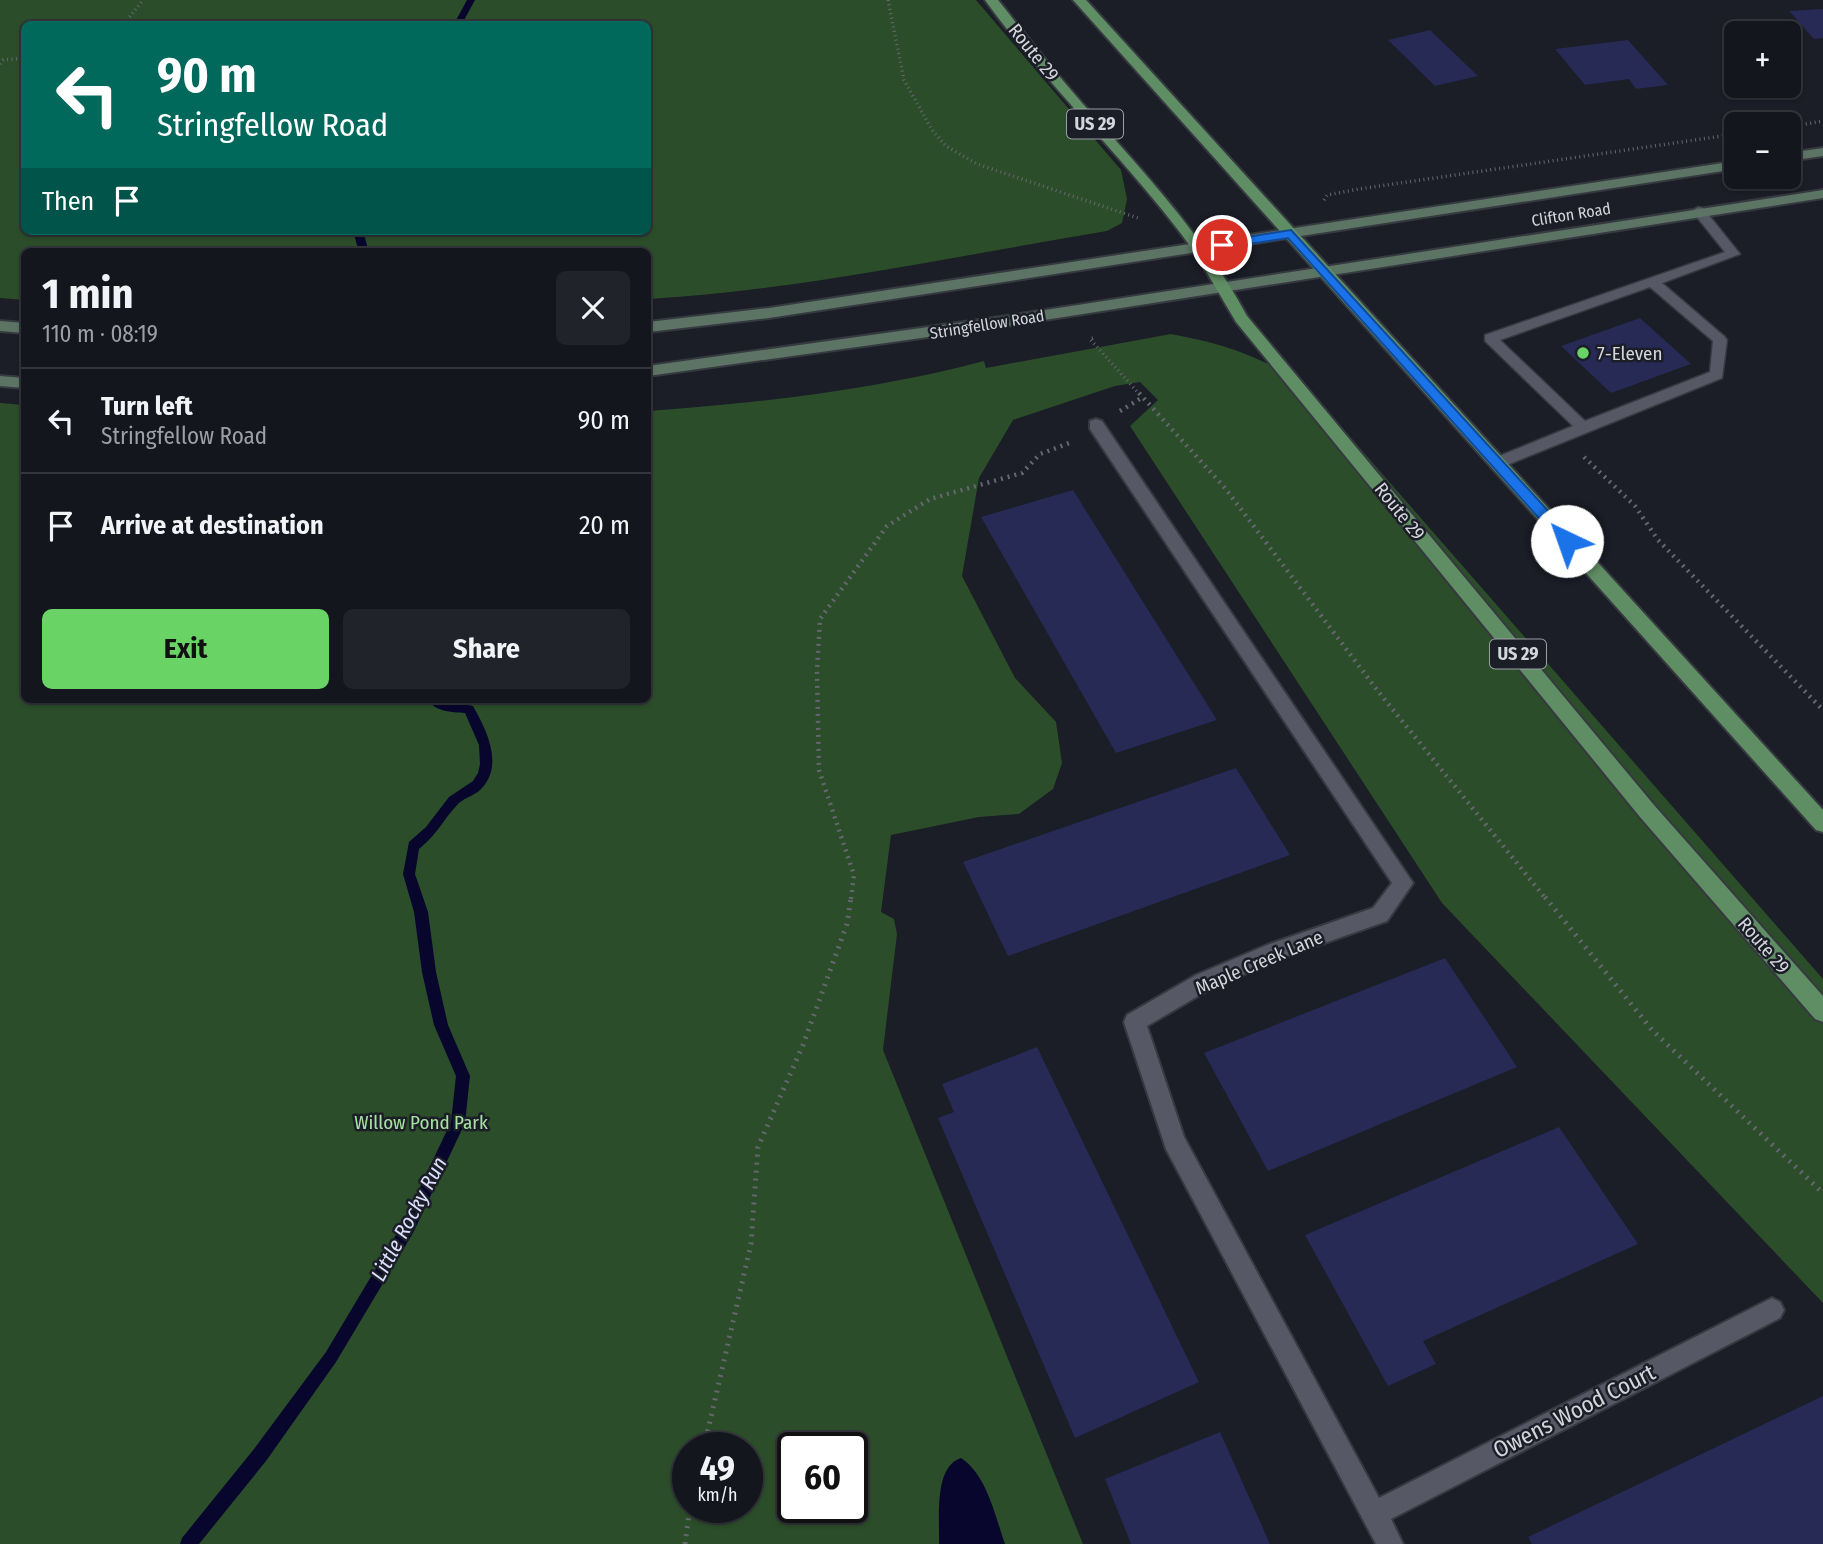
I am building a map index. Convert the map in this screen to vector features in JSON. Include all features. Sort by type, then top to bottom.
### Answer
[{"type":"main road","name":"Route 29","points":[[990,0],[1072,99],[1180,220],[1225,286],[1241,318],[1647,811],[1823,1012]]},
{"type":"main road","points":[[1079,0],[1823,824]]},
{"type":"main road","points":[[1801,155],[1823,152]]},
{"type":"main road","name":"Clifton Road","points":[[1291,233],[1724,167]]},
{"type":"main road","name":"Clifton Road","points":[[1326,272],[1698,211],[1823,194]]},
{"type":"main road","points":[[651,327],[769,313],[1291,233]]},
{"type":"main road","name":"Stringfellow Road","points":[[651,370],[788,354],[1326,272]]},
{"type":"main road","points":[[0,326],[21,328]]},
{"type":"main road","points":[[0,381],[21,383]]},
{"type":"street","name":"Maple Creek Lane","points":[[1096,425],[1403,883],[1380,915],[1274,952],[1227,972],[1135,1022],[1174,1141],[1376,1513],[1390,1544]]},
{"type":"street","name":"Owens Wood Court","points":[[1376,1513],[1772,1310]]},
{"type":"lane","points":[[1583,428],[1490,338],[1733,254],[1698,211]]},
{"type":"lane","points":[[1497,463],[1717,375],[1720,340],[1653,282]]},
{"type":"path","points":[[126,21],[143,0]]},
{"type":"path","points":[[888,0],[904,80],[932,130],[946,146],[977,164],[1073,193],[1144,220]]},
{"type":"path","points":[[0,64],[3,60],[21,58]]},
{"type":"path","points":[[1801,125],[1823,121]]},
{"type":"path","points":[[1324,200],[1327,195],[1359,189],[1724,136]]},
{"type":"path","points":[[1102,337],[1090,339],[1225,488],[1377,690],[1652,1030],[1823,1193]]},
{"type":"path","points":[[707,1432],[751,1244],[758,1147],[803,1045],[847,924],[854,875],[819,770],[817,671],[820,619],[887,526],[930,499],[1022,473],[1040,454],[1078,441],[1096,425],[1143,397]]},
{"type":"path","points":[[1563,435],[1635,506],[1658,540],[1823,710]]},
{"type":"path","points":[[685,1544],[688,1523]]},
{"type":"green space","points":[[0,0],[976,0],[1121,170],[1127,199],[1122,223],[1107,231],[878,271],[706,295],[651,299],[651,248],[21,248],[21,300],[0,298]]},
{"type":"green space","name":"Willow Pond Park","points":[[1171,334],[1240,352],[1303,383],[1823,979],[1823,1303],[1442,903],[1130,426],[1158,400],[1140,382],[1115,386],[1013,420],[979,478],[962,576],[1015,678],[1056,722],[1062,763],[1053,789],[1019,814],[979,817],[891,835],[881,912],[894,919],[897,934],[883,1050],[1083,1544],[0,1544],[0,403],[21,405],[21,703],[651,703],[651,411],[817,394],[984,361],[986,368]]},
{"type":"shaded area","points":[[961,1458],[970,1465],[984,1485],[1005,1544],[939,1544],[942,1483],[952,1463]]},
{"type":"building","points":[[1823,9],[1823,38],[1814,39],[1801,21],[1789,11]]},
{"type":"building","points":[[1430,30],[1478,76],[1435,86],[1388,40]]},
{"type":"building","points":[[1628,40],[1668,85],[1636,89],[1629,79],[1585,85],[1555,49]]},
{"type":"building","points":[[1640,318],[1691,364],[1611,393],[1561,346]]},
{"type":"building","points":[[1073,490],[1217,720],[1116,753],[981,517]]},
{"type":"building","points":[[1236,768],[1290,855],[1008,956],[963,862]]},
{"type":"building","points":[[1445,958],[1517,1067],[1268,1171],[1204,1053]]},
{"type":"building","points":[[1037,1047],[1199,1382],[1075,1438],[938,1118],[954,1112],[942,1084]]},
{"type":"building","points":[[1559,1127],[1638,1244],[1423,1341],[1436,1364],[1388,1386],[1305,1235]]},
{"type":"building","points":[[1823,1396],[1823,1544],[1532,1544],[1528,1537]]},
{"type":"building","points":[[1220,1432],[1270,1544],[1131,1544],[1105,1479]]},
{"type":"waterway","name":"Little Rocky Run","points":[[460,21],[471,0]]},
{"type":"waterway","name":"Little Rocky Run","points":[[359,235],[363,248]]},
{"type":"waterway","name":"Little Rocky Run","points":[[188,1544],[260,1455],[331,1357],[408,1228],[458,1123],[463,1076],[441,1025],[429,972],[421,912],[409,874],[413,846],[431,830],[453,801],[480,782],[486,755],[482,736],[469,709],[446,707],[439,703]]},
{"type":"place","name":"7-Eleven","points":[[1583,353]]},
{"type":"route","points":[[1222,245],[1291,233],[1567,541]]}]
